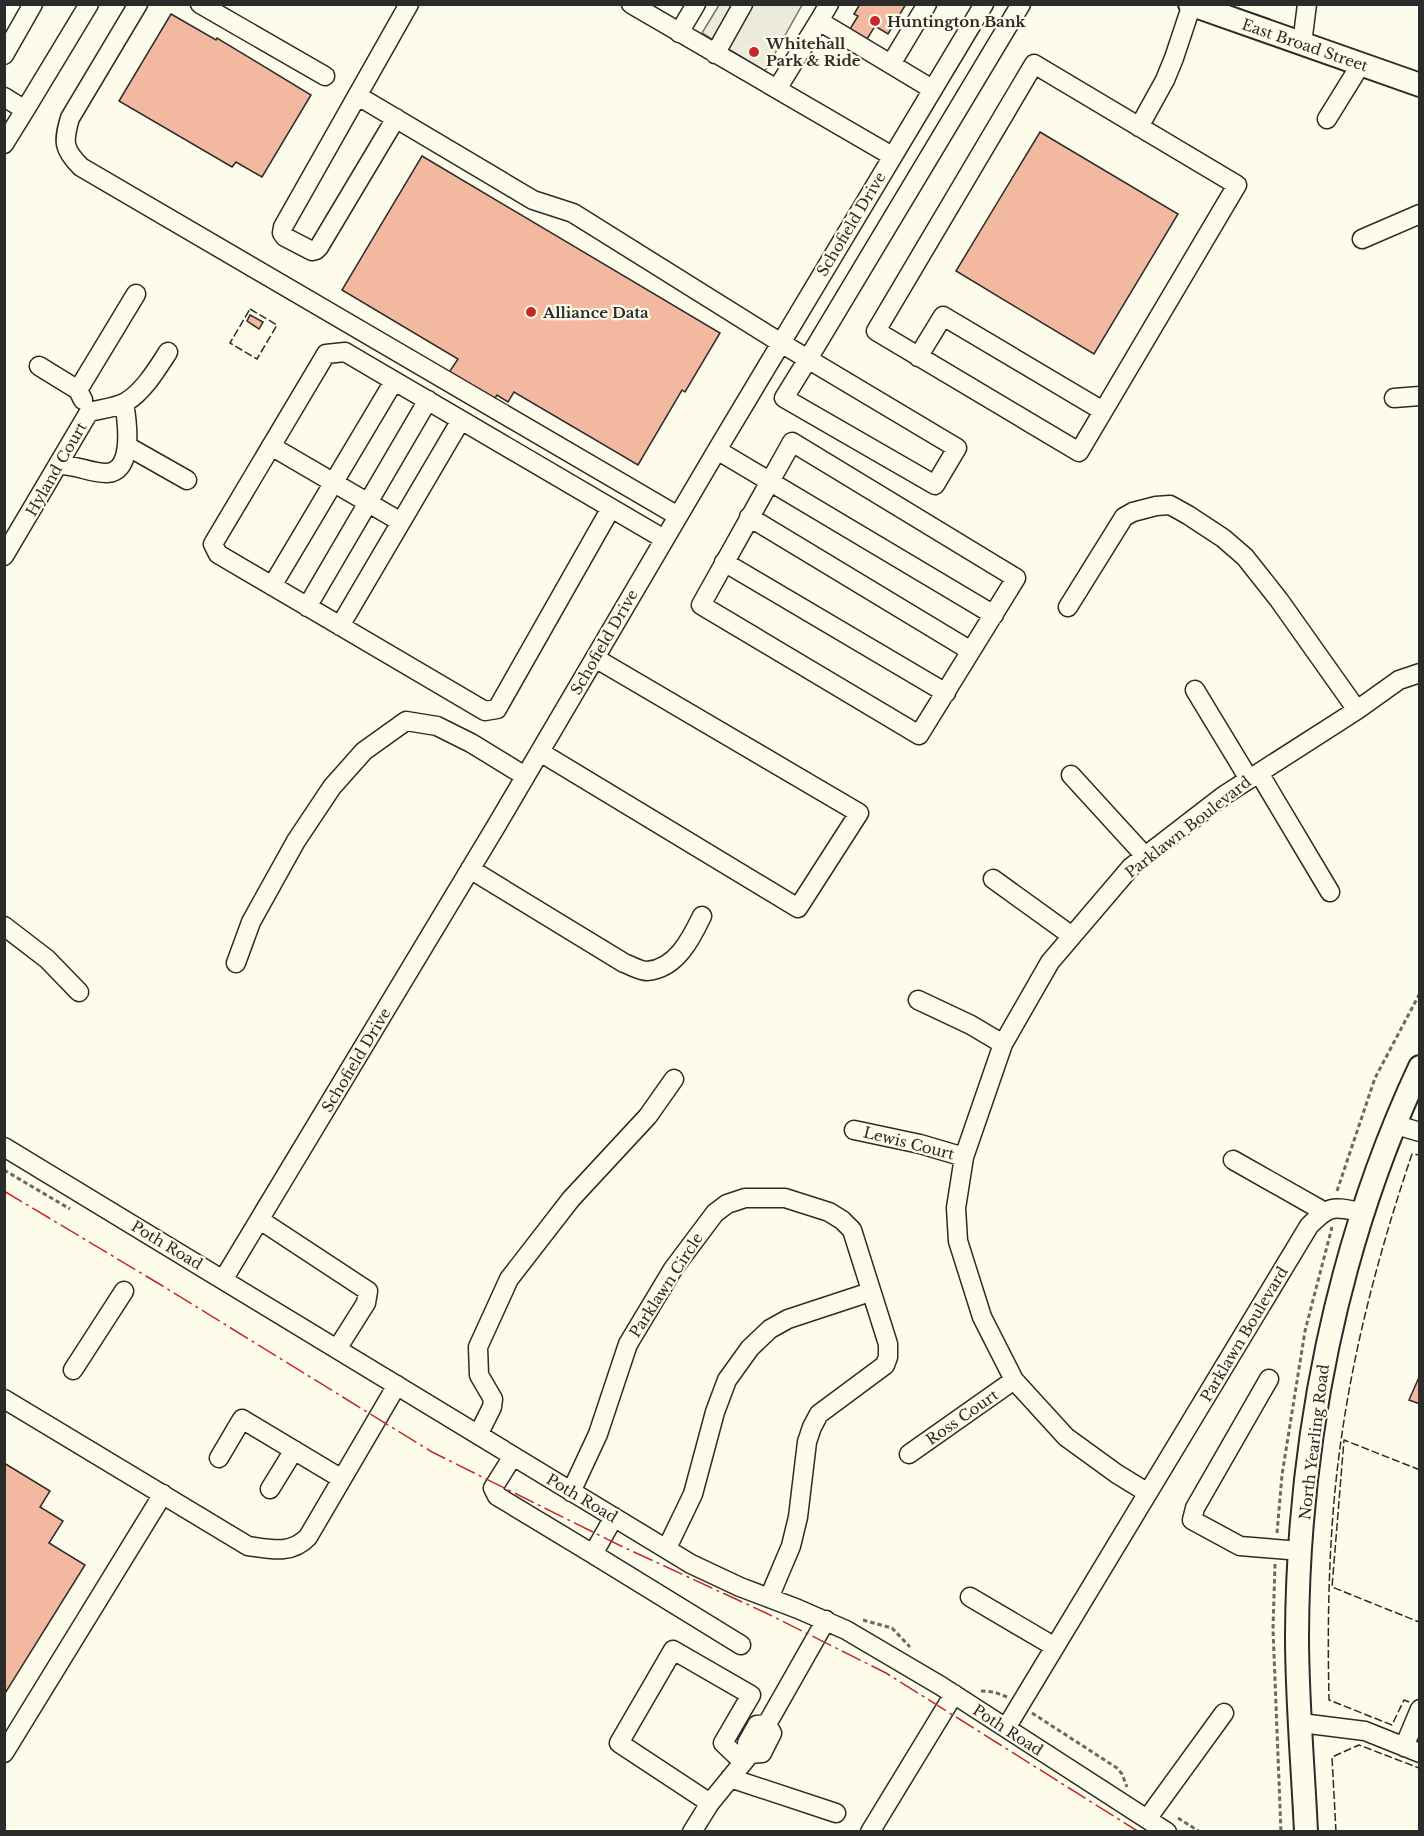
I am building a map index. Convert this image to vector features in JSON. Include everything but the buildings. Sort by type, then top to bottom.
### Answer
[{"type":"main road","name":"East Broad Street","points":[[1191,5],[1419,85]]},
{"type":"main road","name":"North Yearling Road","points":[[1306,1832],[1297,1636],[1306,1486],[1323,1364],[1362,1212],[1393,1124],[1419,1067]]},
{"type":"street","points":[[4,55],[33,4]]},
{"type":"street","points":[[4,144],[89,4]]},
{"type":"street","points":[[138,4],[70,118],[65,133],[65,144],[70,156],[81,167],[678,516]]},
{"type":"street","points":[[200,4],[325,75]]},
{"type":"street","points":[[396,118],[320,247],[312,251],[285,237],[282,232],[283,227],[409,4]]},
{"type":"street","points":[[679,33],[696,4]]},
{"type":"street","points":[[715,54],[743,4]]},
{"type":"street","points":[[777,90],[829,4]]},
{"type":"street","points":[[891,64],[927,4]]},
{"type":"street","name":"Schofield Drive","points":[[224,1280],[984,4]]},
{"type":"street","points":[[358,96],[533,200],[573,213],[781,343],[808,359],[957,448],[935,485],[784,398],[808,359],[1021,4]]},
{"type":"street","points":[[1302,44],[1307,4]]},
{"type":"street","points":[[1139,127],[1171,65],[1191,5]]},
{"type":"street","points":[[639,7],[679,33],[892,156]]},
{"type":"street","points":[[819,21],[932,89]]},
{"type":"street","points":[[1034,64],[1139,127],[1237,185],[1079,452],[876,331],[1034,64]]},
{"type":"street","points":[[1327,119],[1360,64]]},
{"type":"street","points":[[4,97],[25,110]]},
{"type":"street","points":[[873,187],[901,204]]},
{"type":"street","points":[[1362,239],[1419,213]]},
{"type":"street","points":[[78,390],[136,294]]},
{"type":"street","points":[[918,357],[943,316],[1103,411]]},
{"type":"street","points":[[39,366],[78,390],[89,412],[124,402],[141,387],[168,352]]},
{"type":"street","points":[[611,508],[496,709],[485,711],[218,554],[213,544],[326,354],[345,352],[664,539]]},
{"type":"street","points":[[272,586],[394,381]]},
{"type":"street","points":[[1394,398],[1419,396]]},
{"type":"street","points":[[307,607],[428,400]]},
{"type":"street","points":[[58,465],[106,473],[119,468],[127,447],[128,435],[124,402]]},
{"type":"street","name":"Hyland Court","points":[[4,556],[89,412]]},
{"type":"street","points":[[340,626],[462,420]]},
{"type":"street","points":[[792,442],[1016,578],[920,735],[701,605],[749,517],[792,442]]},
{"type":"street","points":[[271,446],[401,522]]},
{"type":"street","points":[[127,447],[187,480]]},
{"type":"street","points":[[717,450],[994,615]]},
{"type":"street","points":[[1068,607],[1124,517],[1133,512],[1156,506],[1170,505],[1223,538],[1245,557],[1279,600],[1358,710]]},
{"type":"street","points":[[749,517],[971,651]]},
{"type":"street","points":[[724,562],[945,693]]},
{"type":"street","points":[[540,752],[798,908],[859,813],[595,658]]},
{"type":"street","name":"Parklawn Boulevard","points":[[1148,1493],[1066,1437],[1014,1380],[982,1317],[958,1241],[956,1208],[964,1156],[1004,1044],[1050,962],[1131,867],[1223,796],[1358,710],[1399,680],[1419,673]]},
{"type":"street","points":[[1195,690],[1330,892]]},
{"type":"street","points":[[236,963],[251,922],[296,841],[332,787],[364,751],[406,721],[437,726],[471,743],[525,776]]},
{"type":"street","points":[[1071,775],[1145,856]]},
{"type":"street","points":[[470,869],[624,963],[646,971],[669,963],[687,945],[702,916]]},
{"type":"street","points":[[993,879],[1072,936]]},
{"type":"street","points":[[4,926],[46,959],[79,992]]},
{"type":"street","points":[[918,1000],[971,1025],[1004,1044]]},
{"type":"street","points":[[478,1435],[492,1407],[493,1399],[479,1375],[478,1347],[508,1280],[571,1199],[648,1116],[674,1079]]},
{"type":"street","points":[[1393,1124],[1419,1132]]},
{"type":"street","name":"Lewis Court","points":[[854,1130],[964,1156]]},
{"type":"street","name":"Poth Road","points":[[4,1147],[667,1548],[718,1577],[826,1620],[867,1642],[954,1694],[1167,1832]]},
{"type":"street","points":[[1233,1160],[1323,1211],[1344,1209],[1362,1212]]},
{"type":"street","name":"Parklawn Circle","points":[[571,1492],[598,1434],[628,1344],[673,1269],[715,1214],[727,1204],[745,1198],[785,1198],[829,1212],[852,1230],[888,1344],[888,1357],[885,1365],[819,1414],[812,1427],[807,1442],[798,1516],[791,1546],[770,1598]]},
{"type":"street","name":"Parklawn Boulevard","points":[[1006,1728],[1309,1226],[1323,1211]]},
{"type":"street","points":[[260,1220],[368,1291],[366,1303],[337,1349]]},
{"type":"street","points":[[73,1370],[124,1292]]},
{"type":"street","points":[[667,1548],[693,1494],[715,1412],[727,1380],[750,1348],[770,1329],[788,1319],[870,1292]]},
{"type":"street","points":[[1269,1379],[1195,1508],[1192,1520],[1240,1546],[1301,1551]]},
{"type":"street","name":"Ross Court","points":[[909,1454],[1014,1380]]},
{"type":"street","points":[[4,1399],[248,1546],[290,1550],[300,1545],[308,1537],[397,1385]]},
{"type":"street","points":[[219,1458],[242,1419],[342,1479]]},
{"type":"street","points":[[270,1488],[294,1450]]},
{"type":"street","points":[[513,1456],[493,1488],[497,1496],[741,1645]]},
{"type":"street","points":[[4,1753],[163,1494]]},
{"type":"street","points":[[593,1554],[614,1517]]},
{"type":"street","points":[[970,1598],[1055,1647]]},
{"type":"street","points":[[692,1832],[710,1803],[747,1758],[747,1743],[757,1725],[767,1724],[826,1620]]},
{"type":"street","points":[[710,1803],[619,1743],[673,1650],[751,1695],[723,1743],[747,1758]]},
{"type":"street","points":[[870,1832],[954,1694]]},
{"type":"street","points":[[1301,1723],[1365,1731],[1412,1750],[1419,1709]]},
{"type":"street","points":[[1147,1819],[1224,1713]]},
{"type":"street","points":[[730,1778],[836,1813]]},
{"type":"shaded area","name":"Whitehall Park & Ride","points":[[719,5],[802,5],[765,71],[702,33]]},
{"type":"fence","points":[[250,309],[277,325],[257,359],[230,343],[250,309]]},
{"type":"fence","points":[[1409,1702],[1404,1700],[1392,1725],[1329,1700],[1328,1632],[1332,1529],[1338,1461],[1355,1358],[1401,1187],[1412,1154],[1420,1155]]},
{"type":"fence","points":[[1420,1470],[1344,1440],[1332,1587],[1419,1622],[1420,1619]]},
{"type":"fence","points":[[1336,1832],[1332,1757],[1359,1745],[1419,1768],[1420,1766]]},
{"type":"power","points":[[4,1191],[432,1452],[886,1673],[1139,1832]]},
{"type":"place","name":"Huntington Bank","points":[[875,21]]},
{"type":"place","name":"Whitehall Park & Ride","points":[[754,52]]},
{"type":"place","name":"Alliance Data","points":[[531,312]]}]
